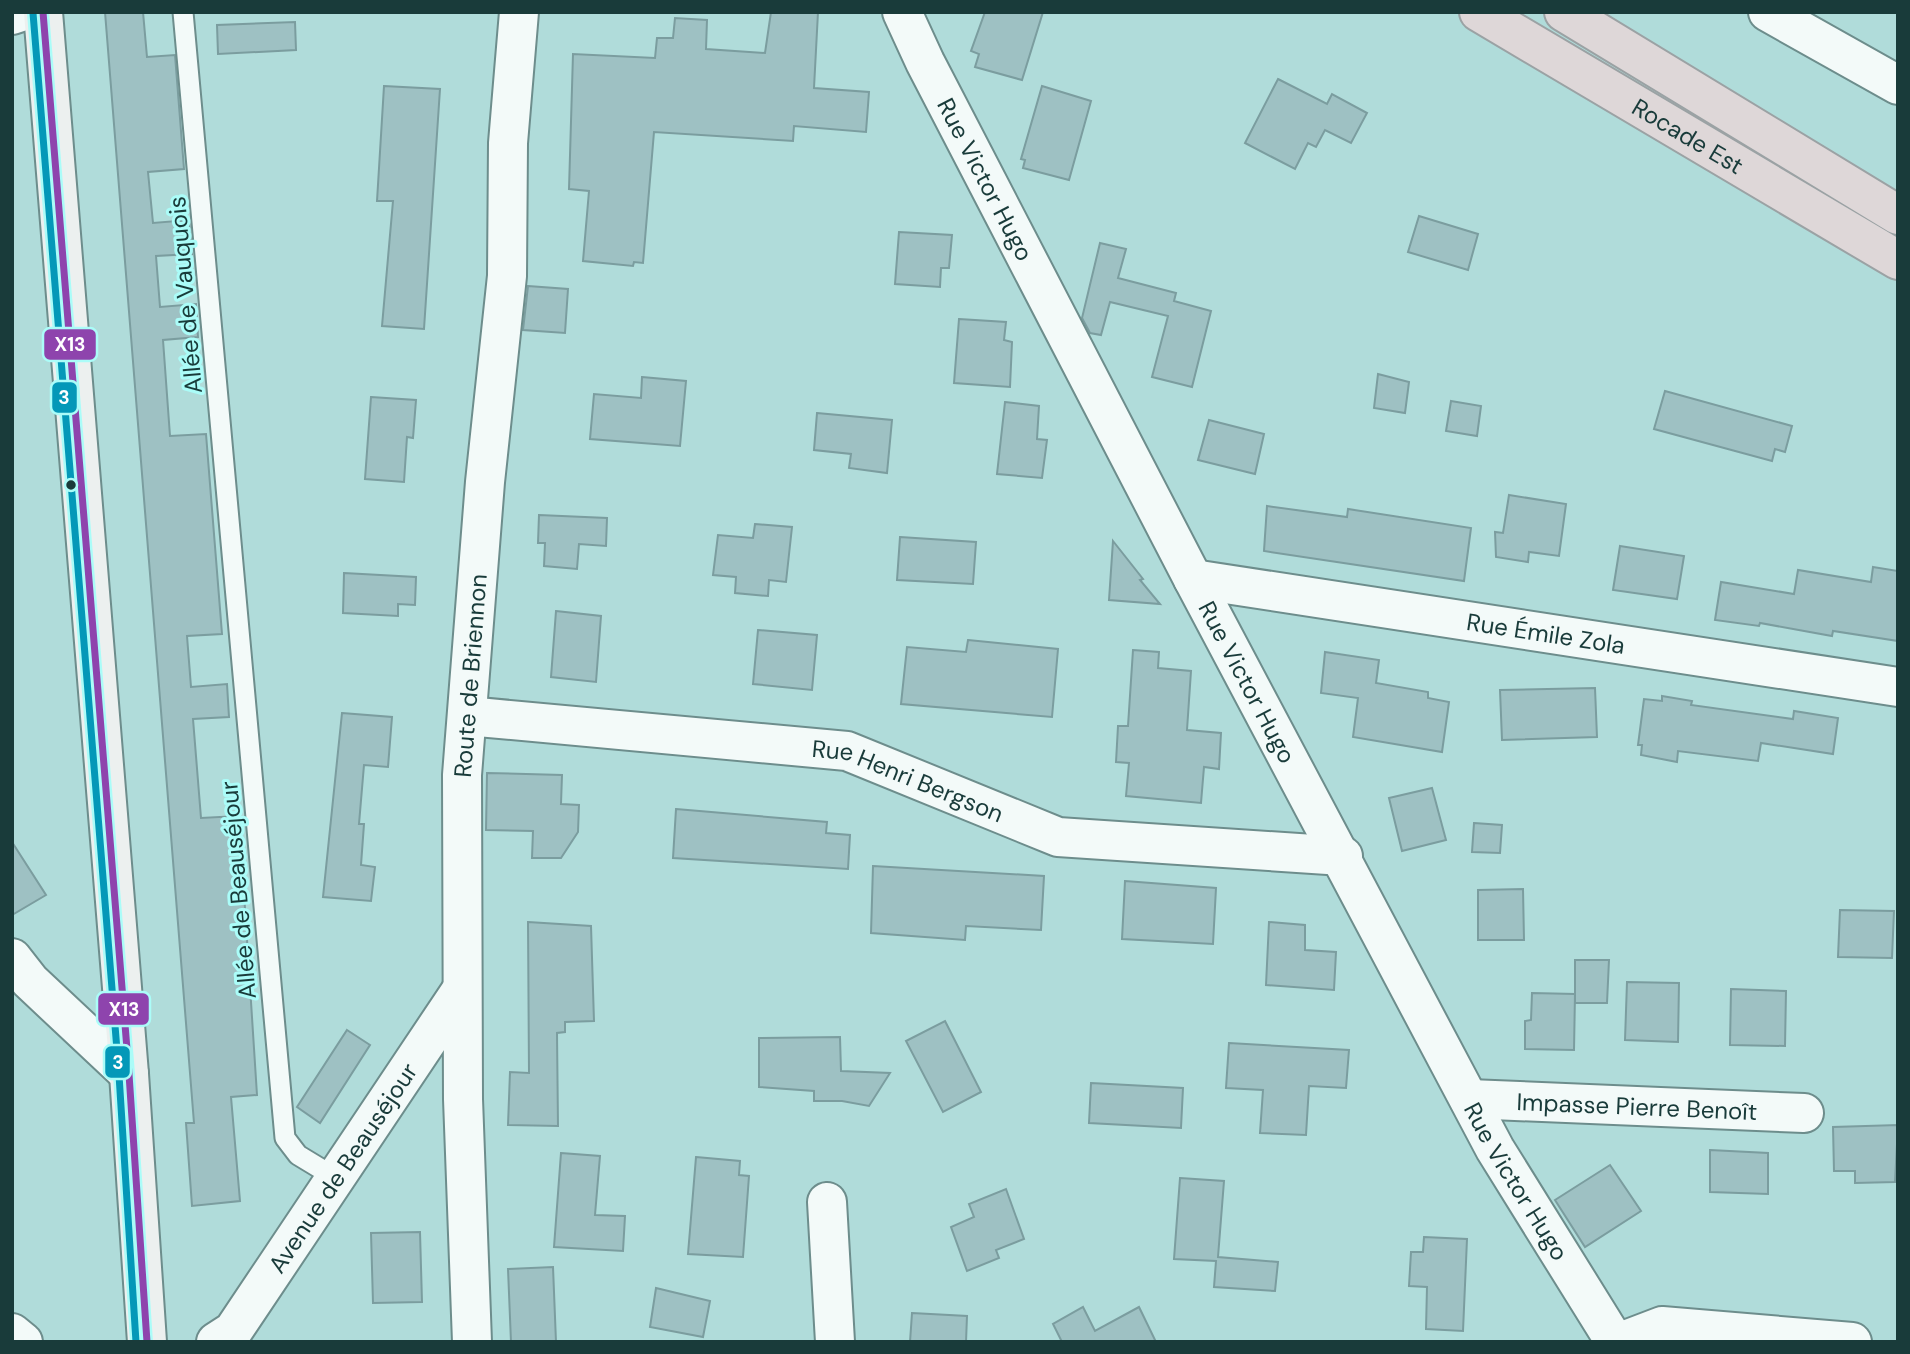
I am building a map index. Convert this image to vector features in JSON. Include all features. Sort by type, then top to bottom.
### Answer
[{"type":"highway","name":"Rocade Est","points":[[1479,12],[1898,260]]},
{"type":"highway","name":"Rocade Est","points":[[1564,12],[1898,215]]},
{"type":"main road","points":[[43,12],[129,1073],[147,1342]]},
{"type":"street","points":[[12,15],[21,12]]},
{"type":"street","name":"Route de Briennon","points":[[472,1342],[462,989],[461,775],[485,482],[507,276],[508,143],[519,12]]},
{"type":"street","name":"Rue Victor Hugo","points":[[902,12],[925,62],[1193,579],[1343,856],[1495,1149],[1618,1342]]},
{"type":"street","points":[[1768,12],[1898,86]]},
{"type":"street","name":"Rue Émile Zola","points":[[1193,579],[1898,687]]},
{"type":"street","name":"Rue Henri Bergson","points":[[467,716],[847,751],[1058,837],[1343,856]]},
{"type":"street","points":[[12,958],[30,981],[129,1073]]},
{"type":"street","name":"Avenue de Beauséjour","points":[[216,1342],[233,1331],[462,989]]},
{"type":"street","name":"Impasse Pierre Benoît","points":[[1469,1099],[1804,1113]]},
{"type":"street","points":[[827,1202],[835,1342]]},
{"type":"street","points":[[1618,1342],[1662,1326],[1852,1342]]},
{"type":"street","points":[[12,1333],[23,1342]]},
{"type":"lane","name":"Allée de Vauquois","points":[[183,12],[234,573]]},
{"type":"lane","name":"Allée de Beauséjour","points":[[234,573],[285,1138],[298,1156],[336,1178]]},
{"type":"building","points":[[105,12],[143,12],[147,57],[175,55],[184,169],[148,172],[153,223],[189,220],[192,254],[156,256],[160,307],[196,304],[198,337],[163,340],[170,436],[206,434],[222,634],[187,636],[191,687],[227,684],[229,717],[193,719],[201,818],[238,816],[244,890],[237,889],[244,893],[257,1095],[231,1097],[240,1201],[192,1206],[186,1123],[194,1123]]},
{"type":"building","points":[[771,12],[818,12],[814,88],[869,92],[866,132],[794,126],[793,141],[654,132],[643,263],[634,262],[633,266],[583,261],[589,191],[569,189],[573,54],[655,58],[657,38],[673,38],[675,18],[707,20],[706,49],[765,53]]},
{"type":"building","points":[[985,12],[1043,12],[1022,80],[975,67],[979,54],[971,51]]},
{"type":"building","points":[[295,22],[296,50],[218,54],[217,25]]},
{"type":"building","points":[[1278,79],[1327,104],[1332,94],[1367,113],[1351,143],[1325,130],[1316,147],[1308,143],[1295,169],[1245,143]]},
{"type":"building","points":[[384,86],[440,89],[424,329],[382,326],[393,201],[377,201]]},
{"type":"building","points":[[1042,86],[1091,101],[1069,180],[1023,168],[1025,160],[1021,159]]},
{"type":"building","points":[[1419,216],[1478,234],[1468,270],[1408,252]]},
{"type":"building","points":[[899,232],[952,235],[949,268],[941,268],[940,287],[895,284]]},
{"type":"building","points":[[1100,243],[1126,249],[1118,278],[1176,293],[1174,301],[1211,311],[1192,387],[1152,377],[1168,316],[1110,302],[1101,335],[1090,333],[1082,318]]},
{"type":"building","points":[[528,286],[568,289],[565,333],[523,330]]},
{"type":"building","points":[[959,319],[1006,322],[1004,340],[1012,342],[1010,387],[954,383]]},
{"type":"building","points":[[1378,374],[1409,382],[1405,413],[1374,408]]},
{"type":"building","points":[[642,377],[686,381],[680,446],[590,439],[594,394],[641,398]]},
{"type":"building","points":[[1665,391],[1792,426],[1785,452],[1775,449],[1772,461],[1654,429]]},
{"type":"building","points":[[371,397],[416,400],[413,438],[407,437],[404,482],[365,479]]},
{"type":"building","points":[[1451,401],[1481,406],[1477,436],[1446,431]]},
{"type":"building","points":[[1005,402],[1039,406],[1037,439],[1047,440],[1042,478],[997,474]]},
{"type":"building","points":[[817,413],[892,420],[887,473],[849,468],[851,454],[814,450]]},
{"type":"building","points":[[1209,420],[1264,434],[1255,474],[1198,460]]},
{"type":"building","points":[[1509,495],[1566,504],[1559,556],[1529,552],[1528,562],[1496,557],[1495,532],[1503,533]]},
{"type":"building","points":[[1267,506],[1347,517],[1348,509],[1471,528],[1464,581],[1264,551]]},
{"type":"building","points":[[539,515],[607,518],[606,546],[579,544],[577,569],[544,566],[545,543],[538,543]]},
{"type":"building","points":[[755,524],[792,527],[786,582],[769,580],[768,596],[735,593],[736,577],[713,575],[718,535],[753,538]]},
{"type":"building","points":[[900,537],[976,542],[973,584],[897,580]]},
{"type":"building","points":[[1113,541],[1143,579],[1140,580],[1160,604],[1109,600]]},
{"type":"building","points":[[1620,546],[1684,556],[1677,599],[1613,590]]},
{"type":"building","points":[[1873,567],[1898,571],[1898,641],[1833,631],[1832,636],[1760,623],[1759,626],[1715,620],[1721,582],[1794,594],[1798,570],[1871,582]]},
{"type":"building","points":[[344,573],[416,577],[415,605],[398,604],[398,616],[343,613]]},
{"type":"building","points":[[556,611],[601,616],[596,682],[551,677]]},
{"type":"building","points":[[758,630],[817,635],[812,690],[753,684]]},
{"type":"building","points":[[968,640],[1058,649],[1052,717],[901,704],[907,647],[966,652]]},
{"type":"building","points":[[1133,650],[1159,652],[1158,668],[1191,671],[1187,730],[1221,733],[1219,769],[1204,767],[1201,803],[1126,796],[1129,763],[1116,762],[1118,726],[1128,726]]},
{"type":"building","points":[[1325,652],[1379,660],[1376,683],[1428,692],[1428,698],[1449,702],[1442,752],[1353,737],[1358,698],[1321,693]]},
{"type":"building","points":[[1595,688],[1597,737],[1502,740],[1500,690]]},
{"type":"building","points":[[1662,696],[1692,701],[1691,705],[1793,719],[1794,711],[1838,718],[1833,754],[1761,743],[1758,761],[1678,751],[1677,762],[1641,755],[1642,745],[1638,745],[1644,699],[1662,701]]},
{"type":"building","points":[[342,713],[392,717],[388,767],[364,765],[359,824],[364,824],[361,865],[375,867],[371,901],[323,897]]},
{"type":"building","points":[[487,773],[562,775],[561,804],[579,805],[578,832],[561,858],[532,858],[533,831],[486,830]]},
{"type":"building","points":[[1432,788],[1446,840],[1402,851],[1389,798]]},
{"type":"building","points":[[676,809],[827,822],[826,833],[850,835],[848,869],[673,858]]},
{"type":"building","points":[[1474,823],[1502,825],[1500,853],[1472,852]]},
{"type":"building","points":[[12,842],[46,895],[12,915]]},
{"type":"building","points":[[873,866],[1044,876],[1041,930],[966,926],[965,940],[871,933]]},
{"type":"building","points":[[1125,881],[1216,888],[1213,944],[1122,939]]},
{"type":"building","points":[[1523,889],[1524,940],[1478,940],[1478,890]]},
{"type":"building","points":[[1840,910],[1894,911],[1892,958],[1838,957]]},
{"type":"building","points":[[528,922],[591,926],[594,1021],[565,1022],[565,1032],[557,1033],[558,1126],[508,1125],[510,1072],[529,1073]]},
{"type":"building","points":[[1269,922],[1305,925],[1305,950],[1336,952],[1334,990],[1266,985]]},
{"type":"building","points":[[1575,960],[1609,960],[1607,1003],[1575,1003]]},
{"type":"building","points":[[1627,982],[1679,983],[1678,1042],[1625,1040]]},
{"type":"building","points":[[1731,989],[1786,991],[1785,1046],[1730,1045]]},
{"type":"building","points":[[1532,993],[1575,994],[1574,1050],[1525,1049],[1525,1021],[1531,1020]]},
{"type":"building","points":[[945,1021],[981,1092],[943,1112],[906,1041]]},
{"type":"building","points":[[347,1030],[370,1045],[320,1123],[297,1107]]},
{"type":"building","points":[[840,1037],[841,1071],[890,1073],[869,1106],[842,1101],[814,1101],[814,1091],[759,1087],[759,1038]]},
{"type":"building","points":[[1229,1043],[1349,1050],[1346,1088],[1309,1086],[1306,1135],[1260,1133],[1263,1090],[1226,1088]]},
{"type":"building","points":[[1091,1083],[1183,1088],[1181,1128],[1089,1123]]},
{"type":"building","points":[[1898,1125],[1895,1182],[1855,1183],[1855,1171],[1834,1171],[1833,1127]]},
{"type":"building","points":[[1710,1150],[1768,1153],[1768,1194],[1710,1192]]},
{"type":"building","points":[[561,1153],[600,1156],[595,1215],[625,1216],[623,1251],[554,1247]]},
{"type":"building","points":[[696,1157],[740,1161],[739,1175],[749,1176],[743,1257],[688,1254]]},
{"type":"building","points":[[1610,1165],[1641,1211],[1585,1247],[1555,1200]]},
{"type":"building","points":[[1180,1178],[1224,1181],[1218,1257],[1278,1262],[1275,1291],[1214,1287],[1216,1261],[1174,1259]]},
{"type":"building","points":[[1006,1189],[1024,1239],[996,1250],[999,1258],[967,1271],[951,1227],[974,1217],[969,1204]]},
{"type":"building","points":[[420,1232],[422,1302],[373,1303],[371,1233]]},
{"type":"building","points":[[1424,1237],[1467,1239],[1463,1331],[1426,1329],[1427,1287],[1409,1286],[1411,1252],[1423,1252]]},
{"type":"building","points":[[553,1267],[556,1342],[511,1342],[508,1269]]},
{"type":"building","points":[[656,1288],[710,1301],[703,1337],[650,1327]]},
{"type":"building","points":[[1083,1307],[1095,1331],[1139,1307],[1156,1342],[1062,1342],[1053,1324]]},
{"type":"building","points":[[912,1313],[967,1316],[966,1342],[910,1342]]},
{"type":"transit line","name":"X13","points":[[43,12],[129,1074],[147,1342]]},
{"type":"transit line","name":"3","points":[[33,13],[119,1075],[136,1342]]}]
